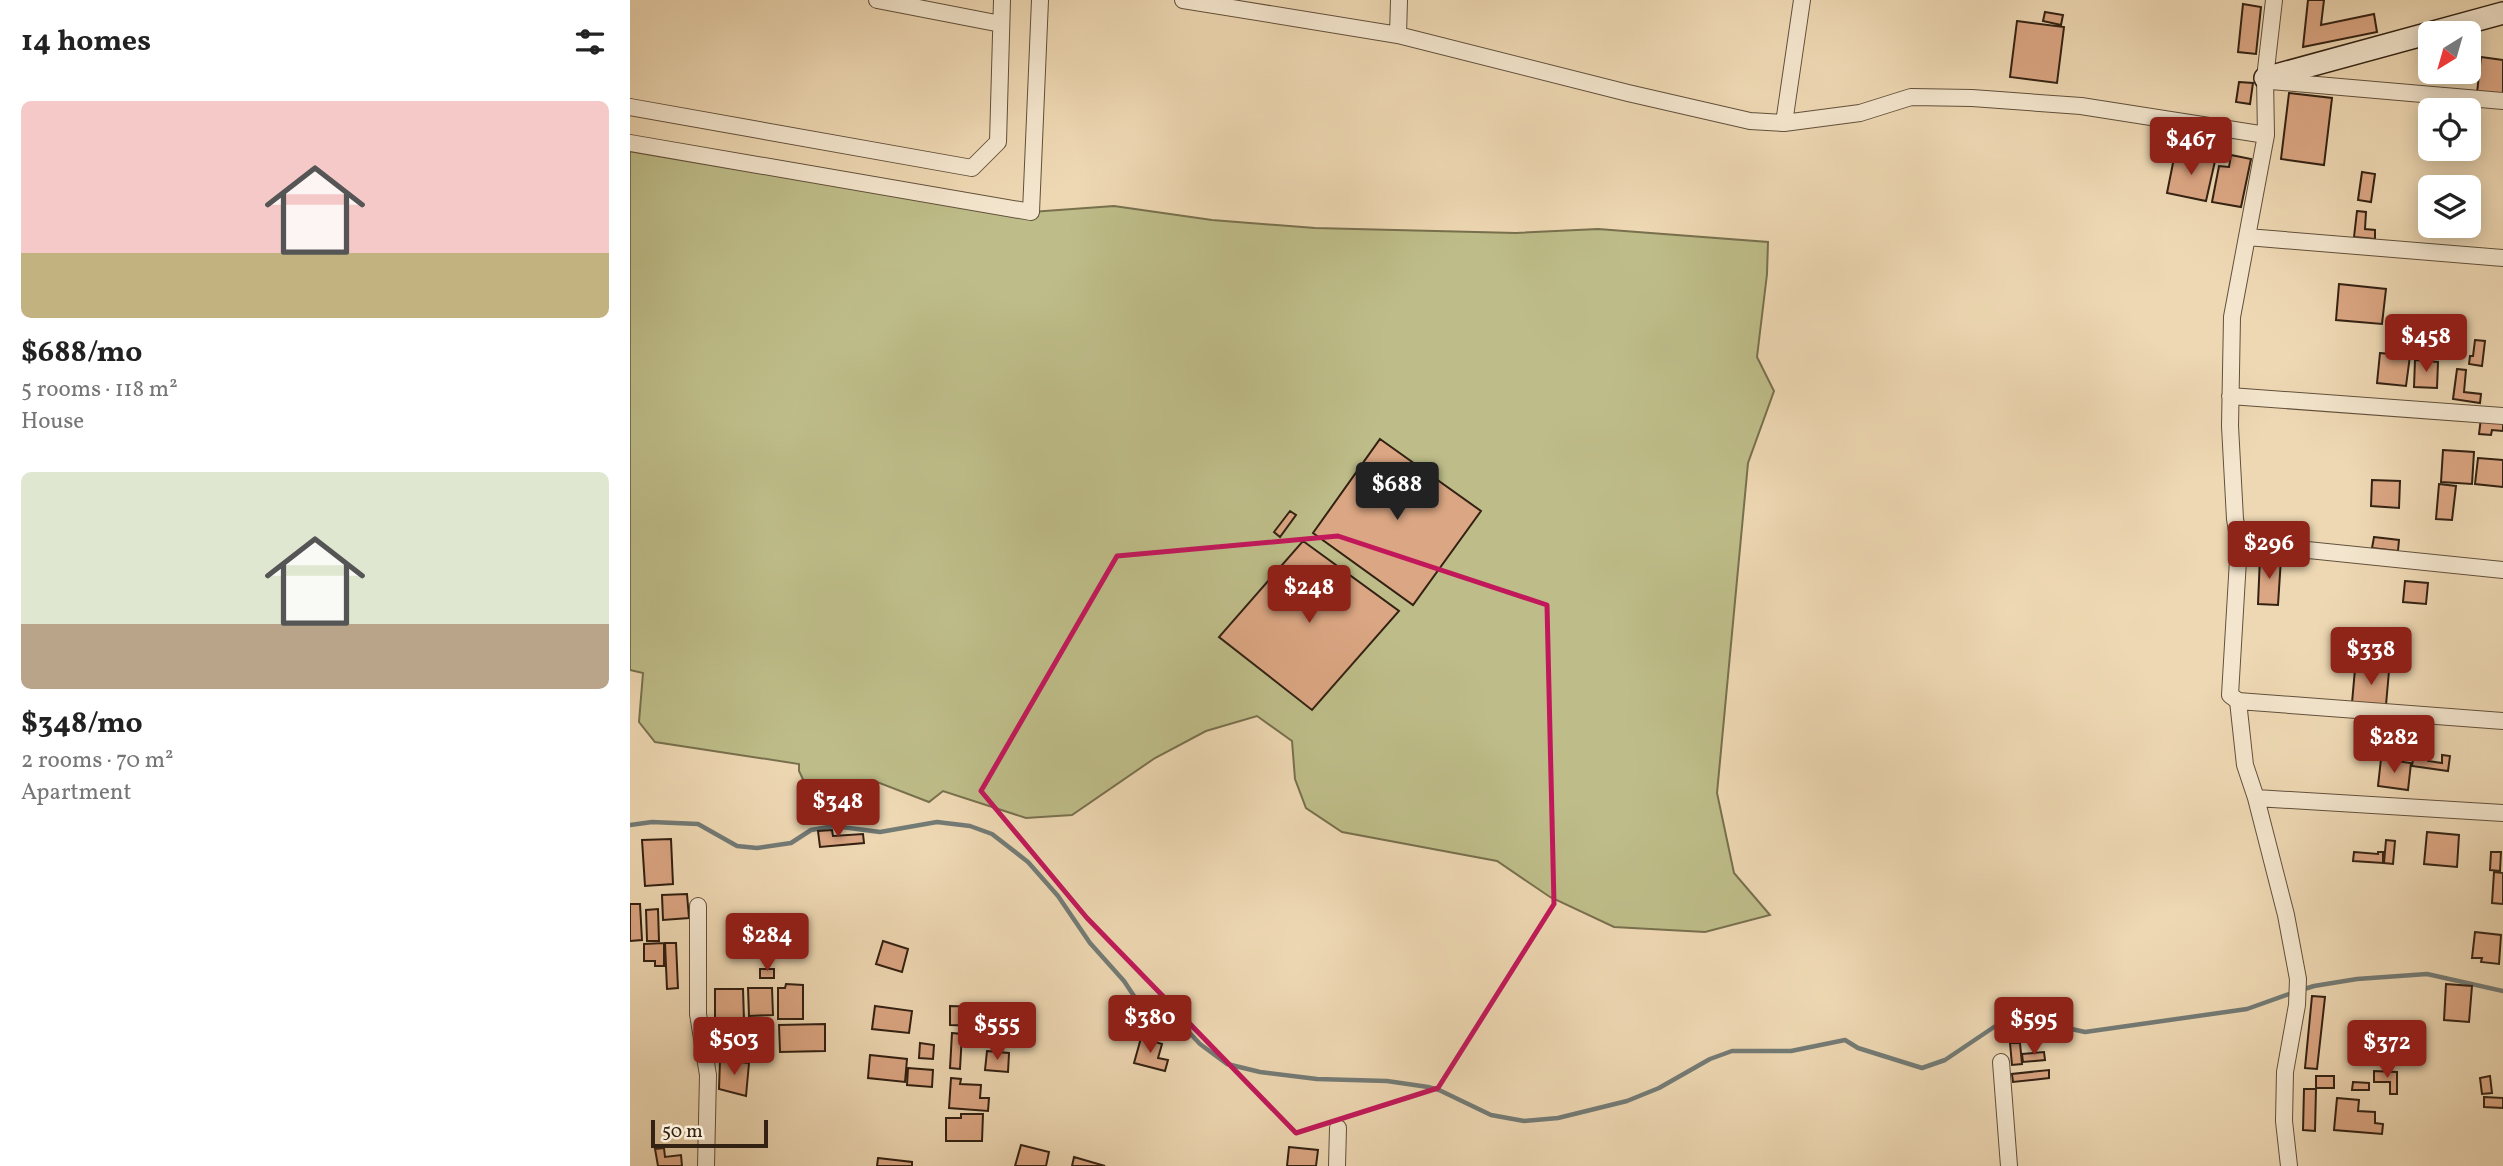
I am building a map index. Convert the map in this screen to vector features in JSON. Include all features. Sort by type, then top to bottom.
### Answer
[{"type":"street","points":[[877,0],[1002,24]]},
{"type":"street","points":[[630,107],[972,168],[998,142],[1002,0]]},
{"type":"street","points":[[630,143],[1031,212],[1040,0]]},
{"type":"street","points":[[1183,0],[1398,35],[1655,100],[1750,121],[1784,123],[1860,113],[1911,96],[1948,97],[2081,106],[2266,135]]},
{"type":"street","points":[[1398,35],[1399,0]]},
{"type":"street","points":[[1784,123],[1802,0]]},
{"type":"street","points":[[2274,0],[2265,79],[2266,135],[2232,317],[2230,396],[2235,519],[2239,543],[2230,695],[2238,701],[2503,721]]},
{"type":"street","points":[[2265,79],[2503,13]]},
{"type":"street","points":[[2265,79],[2503,101]]},
{"type":"street","points":[[2247,237],[2503,258]]},
{"type":"street","points":[[2230,396],[2503,416]]},
{"type":"street","points":[[2239,543],[2503,570]]},
{"type":"street","points":[[2238,701],[2245,765],[2286,915],[2298,979],[2297,1005],[2285,1072],[2284,1121],[2289,1166]]},
{"type":"street","points":[[2256,798],[2503,813]]},
{"type":"street","points":[[698,906],[698,1014],[708,1075],[706,1166]]},
{"type":"street","points":[[2001,1062],[2009,1166]]},
{"type":"street","points":[[1337,1166],[1338,1128]]},
{"type":"highlighted area","points":[[1338,536],[1547,605],[1554,904],[1438,1088],[1296,1133],[1087,918],[981,791],[1117,556]]},
{"type":"shaded area","points":[[630,143],[1031,212],[1114,206],[1212,220],[1315,228],[1516,233],[1598,229],[1768,242],[1757,357],[1774,391],[1748,463],[1717,793],[1734,873],[1770,915],[1705,932],[1614,927],[1550,897],[1497,861],[1342,832],[1306,808],[1295,779],[1292,741],[1257,716],[1206,731],[1155,758],[1072,815],[1026,818],[943,791],[929,802],[872,780],[840,801],[809,792],[799,771],[799,764],[655,742],[639,722],[643,673],[630,670]]},
{"type":"building","points":[[2308,0],[2324,0],[2321,25],[2374,14],[2377,32],[2303,47]]},
{"type":"building","points":[[2243,4],[2261,7],[2256,54],[2238,52]]},
{"type":"building","points":[[2045,12],[2063,15],[2061,25],[2043,21]]},
{"type":"building","points":[[2017,21],[2064,27],[2057,83],[2010,77]]},
{"type":"building","points":[[2482,57],[2503,60],[2503,96],[2477,93],[2478,84],[2482,84]]},
{"type":"building","points":[[2239,82],[2253,83],[2250,104],[2236,102]]},
{"type":"building","points":[[2289,93],[2332,98],[2324,165],[2281,159]]},
{"type":"building","points":[[2175,153],[2215,161],[2206,201],[2167,193]]},
{"type":"building","points":[[2231,155],[2251,159],[2241,207],[2212,202],[2219,166],[2229,167]]},
{"type":"building","points":[[2362,172],[2375,174],[2371,202],[2358,200]]},
{"type":"building","points":[[2357,211],[2366,212],[2365,229],[2375,230],[2375,239],[2354,237]]},
{"type":"building","points":[[2339,284],[2386,289],[2382,324],[2336,320]]},
{"type":"building","points":[[2475,340],[2485,341],[2482,366],[2469,364]]},
{"type":"building","points":[[2380,353],[2410,356],[2406,386],[2377,383]]},
{"type":"building","points":[[2415,360],[2438,362],[2437,388],[2414,387]]},
{"type":"building","points":[[2457,369],[2466,370],[2464,392],[2481,394],[2480,403],[2453,399]]},
{"type":"building","points":[[2481,418],[2503,421],[2503,431],[2492,430],[2491,435],[2479,434]]},
{"type":"building","points":[[1380,439],[1481,511],[1413,605],[1313,533]]},
{"type":"building","points":[[2443,450],[2474,452],[2472,484],[2441,482]]},
{"type":"building","points":[[2478,458],[2503,460],[2503,487],[2475,484]]},
{"type":"building","points":[[2372,480],[2400,481],[2399,508],[2371,506]]},
{"type":"building","points":[[2439,484],[2456,486],[2452,520],[2436,519]]},
{"type":"building","points":[[1290,511],[1296,515],[1280,537],[1274,532]]},
{"type":"building","points":[[2374,537],[2399,540],[2398,551],[2372,548]]},
{"type":"building","points":[[1303,541],[1399,611],[1312,710],[1219,637]]},
{"type":"building","points":[[2260,557],[2281,558],[2278,605],[2258,604]]},
{"type":"building","points":[[2405,581],[2428,583],[2426,604],[2403,602]]},
{"type":"building","points":[[2355,669],[2389,671],[2386,705],[2352,703]]},
{"type":"building","points":[[2414,753],[2428,754],[2428,761],[2442,763],[2442,755],[2450,756],[2448,771],[2412,766]]},
{"type":"building","points":[[2381,759],[2411,763],[2408,790],[2378,786]]},
{"type":"building","points":[[832,830],[833,836],[863,834],[864,843],[820,847],[818,831]]},
{"type":"building","points":[[2427,832],[2459,835],[2457,867],[2424,864]]},
{"type":"building","points":[[671,839],[673,884],[645,886],[642,840]]},
{"type":"building","points":[[2386,840],[2395,841],[2393,864],[2384,863]]},
{"type":"building","points":[[2354,852],[2383,852],[2383,863],[2353,861]]},
{"type":"building","points":[[2491,852],[2501,852],[2500,871],[2490,870]]},
{"type":"building","points":[[2494,872],[2503,873],[2503,904],[2492,903]]},
{"type":"building","points":[[687,894],[689,918],[663,920],[662,895]]},
{"type":"building","points":[[630,904],[640,904],[642,940],[630,941]]},
{"type":"building","points":[[658,909],[659,941],[647,941],[646,910]]},
{"type":"building","points":[[745,918],[777,922],[774,958],[741,955]]},
{"type":"building","points":[[780,920],[805,922],[802,957],[777,955]]},
{"type":"building","points":[[2475,932],[2501,935],[2499,964],[2481,962],[2482,958],[2472,958]]},
{"type":"building","points":[[883,941],[908,949],[902,972],[876,964]]},
{"type":"building","points":[[664,943],[664,966],[655,966],[655,961],[644,961],[644,944]]},
{"type":"building","points":[[665,943],[676,943],[678,988],[667,989]]},
{"type":"building","points":[[760,969],[774,969],[774,978],[760,978]]},
{"type":"building","points":[[786,984],[803,985],[803,1019],[778,1019],[778,988],[785,988]]},
{"type":"building","points":[[2446,984],[2472,986],[2469,1022],[2444,1020]]},
{"type":"building","points":[[748,988],[772,988],[773,1015],[749,1016]]},
{"type":"building","points":[[715,989],[743,989],[744,1020],[715,1020]]},
{"type":"building","points":[[2312,996],[2325,997],[2317,1069],[2305,1068]]},
{"type":"building","points":[[875,1006],[912,1011],[909,1033],[872,1029]]},
{"type":"building","points":[[950,1006],[1007,1008],[1007,1027],[950,1025]]},
{"type":"building","points":[[825,1024],[825,1051],[780,1052],[779,1025]]},
{"type":"building","points":[[952,1033],[962,1034],[960,1069],[950,1068]]},
{"type":"building","points":[[1141,1038],[1162,1044],[1158,1058],[1168,1060],[1165,1071],[1134,1063]]},
{"type":"building","points":[[920,1043],[934,1045],[933,1059],[919,1058]]},
{"type":"building","points":[[2010,1043],[2020,1043],[2022,1064],[2012,1065]]},
{"type":"building","points":[[987,1051],[1009,1053],[1008,1072],[985,1070]]},
{"type":"building","points":[[2044,1052],[2045,1060],[2023,1062],[2022,1054]]},
{"type":"building","points":[[870,1055],[907,1059],[905,1082],[868,1078]]},
{"type":"building","points":[[720,1060],[749,1063],[746,1096],[719,1089]]},
{"type":"building","points":[[908,1068],[933,1070],[932,1087],[907,1085]]},
{"type":"building","points":[[2049,1070],[2049,1078],[2013,1082],[2012,1074]]},
{"type":"building","points":[[2374,1071],[2397,1072],[2397,1094],[2390,1094],[2390,1082],[2374,1082]]},
{"type":"building","points":[[2316,1076],[2334,1076],[2334,1088],[2316,1088]]},
{"type":"building","points":[[2490,1076],[2492,1093],[2482,1094],[2480,1078]]},
{"type":"building","points":[[951,1078],[961,1079],[960,1084],[981,1085],[980,1098],[989,1098],[988,1111],[949,1108]]},
{"type":"building","points":[[2353,1082],[2369,1083],[2369,1090],[2352,1090]]},
{"type":"building","points":[[2304,1089],[2316,1089],[2315,1131],[2303,1130]]},
{"type":"building","points":[[2484,1097],[2503,1098],[2503,1108],[2484,1107]]},
{"type":"building","points":[[2337,1098],[2359,1100],[2358,1111],[2375,1112],[2375,1123],[2383,1124],[2382,1134],[2334,1130]]},
{"type":"building","points":[[961,1114],[983,1114],[982,1141],[946,1141],[946,1118],[961,1118]]},
{"type":"building","points":[[1021,1145],[1049,1152],[1046,1166],[1015,1166]]},
{"type":"building","points":[[1289,1147],[1318,1150],[1316,1166],[1287,1166]]},
{"type":"building","points":[[664,1148],[665,1157],[681,1155],[682,1166],[658,1166],[655,1149]]},
{"type":"building","points":[[1074,1157],[1105,1166],[1072,1166]]},
{"type":"building","points":[[878,1158],[912,1162],[912,1166],[877,1166]]},
{"type":"waterway","points":[[630,825],[652,822],[698,824],[737,846],[757,848],[791,843],[811,830],[834,826],[880,832],[937,822],[970,826],[992,834],[1028,862],[1058,896],[1090,943],[1124,981],[1136,999],[1184,1027],[1200,1044],[1227,1064],[1260,1072],[1317,1079],[1387,1081],[1428,1087],[1491,1115],[1524,1121],[1558,1118],[1627,1101],[1659,1088],[1710,1059],[1732,1051],[1791,1051],[1845,1040],[1858,1048],[1922,1068],[1945,1060],[1994,1027],[2017,1021],[2040,1022],[2085,1032],[2247,1009],[2292,993]]},
{"type":"waterway","points":[[2301,990],[2357,979],[2427,974],[2503,991]]}]
